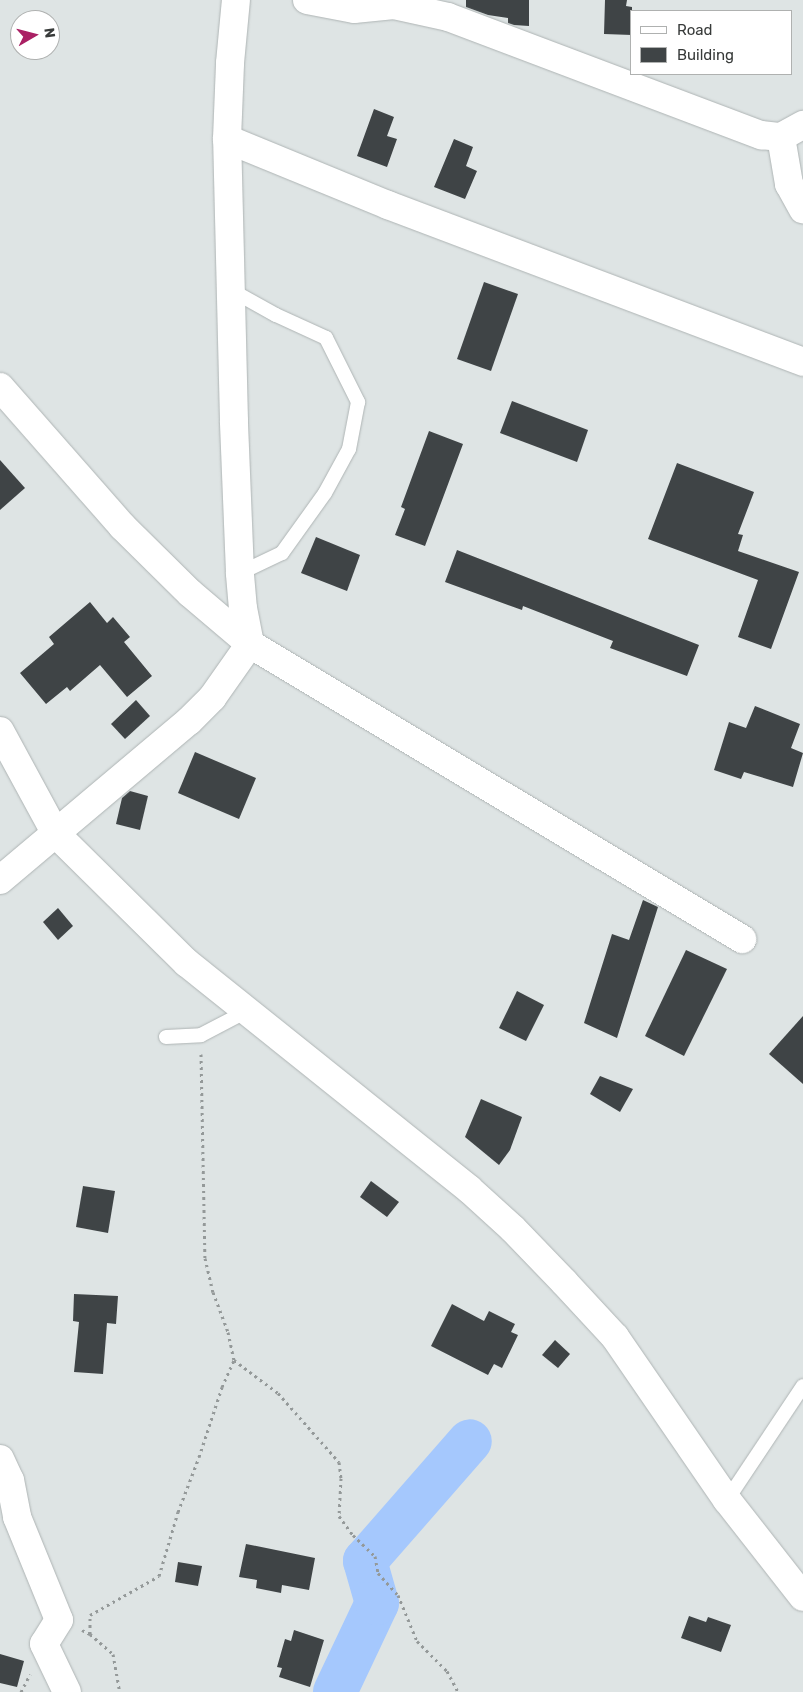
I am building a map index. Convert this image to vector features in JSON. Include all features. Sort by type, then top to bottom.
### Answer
[{"type":"street","points":[[0,880],[189,721],[212,698],[250,644],[243,609],[240,573],[227,139],[230,63],[236,0]]},
{"type":"street","points":[[307,0],[354,9],[394,6],[422,10],[464,11],[745,130],[792,131],[789,184],[803,209]]},
{"type":"street","points":[[227,139],[388,205],[803,362]]},
{"type":"street","points":[[0,387],[122,526],[190,593],[250,644],[742,939]]},
{"type":"street","points":[[0,731],[56,834],[187,963],[245,1012],[420,1148],[513,1229],[615,1337],[727,1500],[803,1597]]},
{"type":"street","points":[[0,1459],[10,1480],[17,1517],[59,1620],[44,1644],[67,1692]]},
{"type":"lane","points":[[231,290],[276,315],[326,338],[358,402],[348,449],[325,493],[282,553],[240,573]]},
{"type":"lane","points":[[166,1037],[201,1035],[245,1012]]},
{"type":"lane","points":[[727,1500],[803,1386]]},
{"type":"path","points":[[90,1634],[90,1615],[159,1576],[178,1512],[200,1456],[222,1387],[234,1360],[228,1332],[213,1292],[205,1258],[201,1035]]},
{"type":"path","points":[[234,1360],[278,1393],[339,1462],[341,1478],[340,1516],[352,1535],[375,1556],[378,1573],[398,1595],[417,1641],[447,1671],[458,1692]]},
{"type":"path","points":[[59,1620],[90,1634],[113,1654],[120,1692]]},
{"type":"building","points":[[466,0],[529,0],[529,26],[514,25],[508,23],[508,18],[488,15],[466,7]]},
{"type":"building","points":[[605,0],[627,0],[626,6],[632,7],[632,10],[630,10],[630,35],[604,34]]},
{"type":"building","points":[[374,109],[394,117],[387,136],[397,139],[387,167],[357,156]]},
{"type":"building","points":[[454,139],[473,147],[466,166],[477,171],[465,199],[434,187]]},
{"type":"building","points":[[484,282],[518,294],[491,371],[457,359]]},
{"type":"building","points":[[512,401],[588,430],[577,462],[500,433]]},
{"type":"building","points":[[429,431],[463,444],[425,546],[395,535],[405,509],[401,507]]},
{"type":"building","points":[[0,460],[25,488],[0,510]]},
{"type":"building","points":[[677,463],[754,492],[738,534],[743,535],[738,551],[799,572],[771,649],[738,637],[758,580],[648,539]]},
{"type":"building","points":[[316,537],[360,555],[347,591],[301,573]]},
{"type":"building","points":[[457,550],[699,645],[687,676],[610,648],[613,641],[523,606],[522,610],[445,582]]},
{"type":"building","points":[[90,602],[107,623],[113,617],[130,637],[124,642],[152,676],[127,697],[100,665],[70,691],[67,687],[46,704],[20,673],[54,644],[49,637]]},
{"type":"building","points":[[136,700],[150,716],[125,739],[111,724]]},
{"type":"building","points":[[755,706],[800,724],[791,748],[803,753],[793,787],[744,772],[741,779],[714,770],[729,722],[746,728]]},
{"type":"building","points":[[195,752],[256,778],[239,819],[178,793]]},
{"type":"building","points":[[130,791],[148,796],[140,830],[116,824],[122,798]]},
{"type":"building","points":[[643,900],[658,907],[617,1038],[584,1023],[612,934],[629,940]]},
{"type":"building","points":[[58,908],[73,926],[58,940],[43,922]]},
{"type":"building","points":[[686,950],[727,969],[684,1056],[645,1036]]},
{"type":"building","points":[[517,991],[544,1005],[526,1041],[499,1028]]},
{"type":"building","points":[[803,1016],[803,1084],[769,1054]]},
{"type":"building","points":[[600,1076],[633,1089],[620,1112],[590,1094]]},
{"type":"building","points":[[481,1099],[522,1117],[510,1150],[499,1165],[465,1137]]},
{"type":"building","points":[[371,1181],[399,1202],[387,1217],[360,1197]]},
{"type":"building","points":[[83,1186],[115,1191],[108,1233],[76,1227]]},
{"type":"building","points":[[74,1294],[118,1296],[116,1324],[107,1323],[103,1374],[74,1372],[79,1322],[73,1321]]},
{"type":"building","points":[[452,1304],[484,1321],[489,1311],[515,1324],[511,1332],[518,1335],[502,1368],[494,1364],[488,1375],[431,1346]]},
{"type":"building","points":[[555,1340],[570,1354],[558,1368],[542,1355]]},
{"type":"building","points":[[246,1544],[315,1558],[309,1590],[282,1585],[281,1593],[256,1588],[257,1580],[239,1577]]},
{"type":"building","points":[[178,1562],[202,1566],[198,1586],[175,1582]]},
{"type":"building","points":[[689,1616],[706,1622],[708,1617],[731,1625],[721,1652],[681,1638]]},
{"type":"building","points":[[294,1630],[324,1640],[310,1687],[279,1677],[282,1668],[277,1667],[285,1639],[291,1641]]},
{"type":"building","points":[[0,1654],[24,1661],[17,1687],[0,1683]]},
{"type":"waterway","points":[[335,1692],[377,1603],[365,1561],[470,1441]]}]
